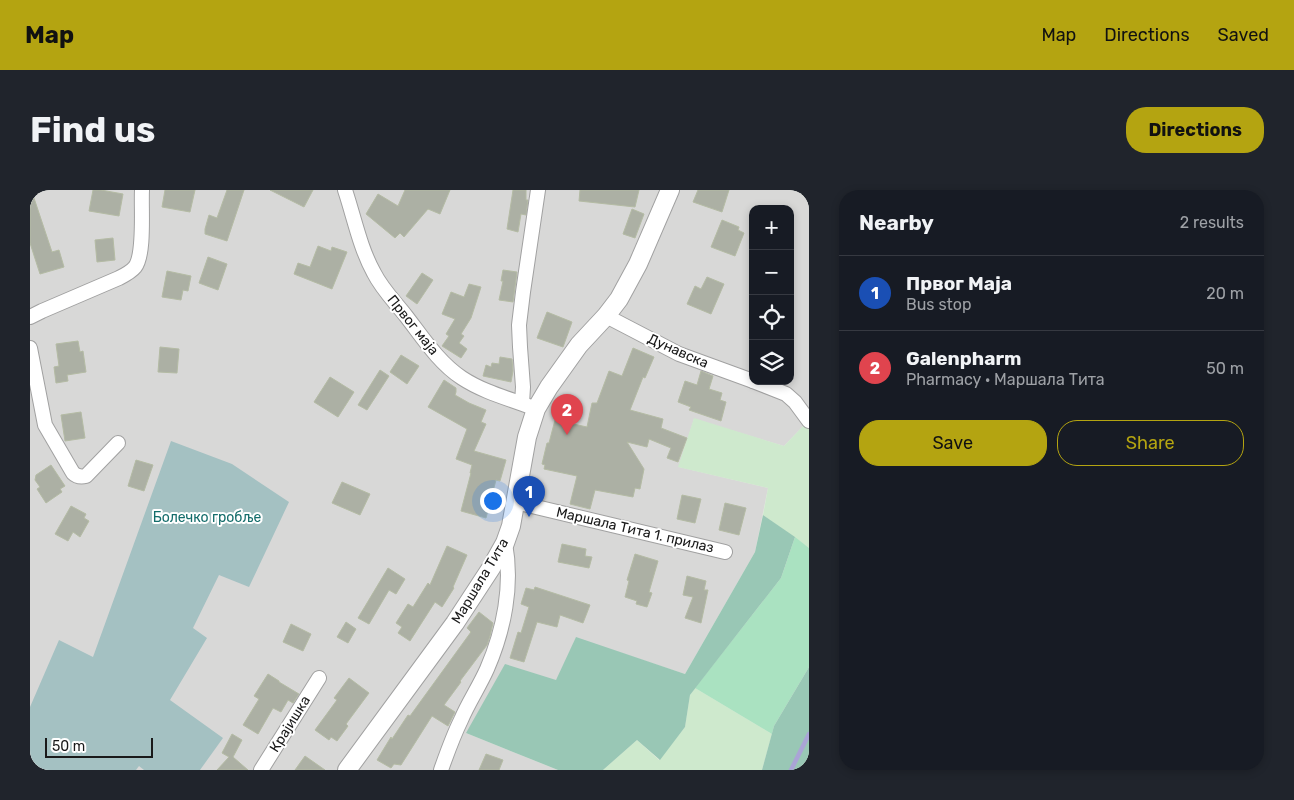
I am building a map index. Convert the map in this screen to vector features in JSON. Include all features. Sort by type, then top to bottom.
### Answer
[{"type":"street","points":[[30,317],[131,272],[136,266],[141,251],[142,190]]},
{"type":"street","name":"Првог маја","points":[[345,190],[366,255],[374,272],[382,286],[435,354],[451,370],[488,392],[529,406]]},
{"type":"street","points":[[529,406],[523,387],[520,325],[538,190]]},
{"type":"street","name":"Маршала Тита","points":[[347,770],[454,624],[505,543],[516,502],[527,436],[529,406],[549,387],[579,345],[606,316],[618,299],[638,264],[670,190]]},
{"type":"street","name":"Дунавска","points":[[606,316],[680,354],[749,380]]},
{"type":"street","points":[[30,348],[45,426],[73,473],[76,476],[86,476],[118,443]]},
{"type":"street","name":"Дунавска","points":[[763,385],[786,394],[809,421]]},
{"type":"street","name":"Маршала Тита 1. прилаз","points":[[516,502],[725,552]]},
{"type":"street","points":[[441,770],[458,727],[496,647],[505,608],[508,581],[508,559],[505,543]]},
{"type":"street","name":"Крајишка","points":[[261,770],[319,678]]},
{"type":"shaded area","points":[[30,190],[809,190],[809,427],[806,423],[784,446],[694,419],[679,467],[768,488],[755,552],[685,674],[576,638],[556,681],[466,733],[558,770],[30,770]]},
{"type":"green space","points":[[694,418],[784,446],[806,423],[809,427],[809,548],[763,515],[768,488],[678,467]]},
{"type":"green space","name":"Болечко гробље","points":[[171,441],[232,464],[289,502],[249,587],[219,575],[193,628],[207,638],[170,700],[223,738],[200,770],[144,770],[139,766],[136,770],[30,770],[30,707],[59,640],[93,657]]},
{"type":"green space","points":[[763,515],[795,537],[781,578],[690,695],[685,727],[660,760],[637,740],[603,770],[558,770],[466,733],[505,664],[556,680],[576,637],[685,674],[755,552]]},
{"type":"green space","points":[[795,537],[809,548],[809,667],[774,726],[772,734],[695,688],[781,578]]},
{"type":"green space","points":[[809,667],[809,770],[762,770],[774,726]]},
{"type":"green space","points":[[695,688],[772,734],[762,770],[603,770],[637,740],[659,760],[685,727],[690,695]]},
{"type":"building","points":[[93,190],[123,194],[119,216],[89,211]]},
{"type":"building","points":[[165,190],[195,190],[190,212],[162,207]]},
{"type":"building","points":[[227,190],[244,190],[227,241],[205,234],[205,229],[209,215],[217,218]]},
{"type":"building","points":[[270,190],[313,190],[304,207]]},
{"type":"building","points":[[405,190],[450,190],[440,214],[428,209],[404,237],[400,233],[395,238],[366,214],[378,194],[398,206]]},
{"type":"building","points":[[513,190],[526,190],[526,200],[528,200],[526,215],[521,214],[518,232],[507,229]]},
{"type":"building","points":[[580,190],[639,190],[635,207],[579,201]]},
{"type":"building","points":[[698,190],[729,190],[722,212],[693,202]]},
{"type":"building","points":[[32,192],[52,252],[59,250],[64,267],[40,274],[30,243],[30,193]]},
{"type":"building","points":[[632,209],[644,214],[635,238],[623,234]]},
{"type":"building","points":[[722,220],[739,227],[738,230],[744,233],[735,256],[711,247]]},
{"type":"building","points":[[113,238],[115,260],[97,262],[95,240]]},
{"type":"building","points":[[318,246],[331,251],[332,247],[347,252],[332,289],[294,274],[298,263],[310,267]]},
{"type":"building","points":[[208,257],[227,264],[218,290],[199,283]]},
{"type":"building","points":[[503,270],[517,272],[513,302],[499,300]]},
{"type":"building","points":[[167,271],[191,276],[188,291],[183,290],[181,300],[162,297]]},
{"type":"building","points":[[422,273],[433,280],[417,304],[406,296]]},
{"type":"building","points":[[707,277],[724,284],[711,314],[687,304],[695,286],[701,289]]},
{"type":"building","points":[[469,284],[481,287],[471,318],[461,334],[464,336],[459,343],[467,349],[461,358],[442,346],[449,336],[446,334],[455,319],[442,314],[451,292],[464,297]]},
{"type":"building","points":[[547,312],[572,322],[563,347],[537,338]]},
{"type":"building","points":[[78,341],[80,352],[83,351],[86,372],[67,375],[68,381],[56,383],[54,367],[59,366],[56,344]]},
{"type":"building","points":[[160,347],[179,349],[177,373],[158,372]]},
{"type":"building","points":[[633,348],[654,357],[645,378],[643,377],[630,410],[663,419],[661,428],[687,438],[678,462],[667,458],[671,448],[649,439],[647,447],[627,442],[644,469],[640,489],[635,488],[633,497],[595,490],[590,509],[570,504],[577,476],[544,469],[545,465],[542,464],[555,420],[587,427],[592,403],[597,403],[609,371],[622,376]]},
{"type":"building","points":[[401,355],[419,366],[407,384],[390,372]]},
{"type":"building","points":[[500,357],[512,359],[513,371],[511,382],[483,376],[486,365],[491,367],[492,363],[499,364]]},
{"type":"building","points":[[380,370],[389,376],[367,410],[358,405]]},
{"type":"building","points":[[701,371],[713,376],[709,389],[722,393],[720,400],[726,402],[721,421],[689,410],[691,407],[678,402],[685,381],[697,385]]},
{"type":"building","points":[[330,377],[354,392],[338,417],[314,402]]},
{"type":"building","points":[[444,380],[456,388],[455,395],[486,410],[481,422],[486,424],[474,451],[506,460],[500,481],[496,480],[486,518],[461,511],[472,465],[456,459],[467,429],[428,407]]},
{"type":"building","points":[[81,412],[85,438],[65,441],[61,415]]},
{"type":"building","points":[[136,460],[153,465],[144,491],[128,486]]},
{"type":"building","points":[[51,465],[65,486],[60,489],[62,492],[46,503],[37,489],[40,487],[35,480],[36,475]]},
{"type":"building","points":[[342,482],[370,494],[360,515],[332,503]]},
{"type":"building","points":[[682,495],[701,499],[695,523],[677,519]]},
{"type":"building","points":[[725,503],[746,508],[739,535],[719,530]]},
{"type":"building","points":[[71,506],[86,514],[84,518],[89,521],[80,537],[73,532],[68,541],[55,534]]},
{"type":"building","points":[[562,544],[586,549],[585,556],[592,557],[589,568],[558,562]]},
{"type":"building","points":[[447,546],[467,555],[454,588],[442,607],[435,602],[410,641],[398,633],[402,627],[396,623],[408,604],[413,607],[428,583],[430,585]]},
{"type":"building","points":[[635,554],[658,561],[649,592],[652,593],[647,607],[636,604],[637,601],[625,597],[629,581],[627,580]]},
{"type":"building","points":[[388,568],[405,579],[396,594],[389,590],[369,624],[358,618]]},
{"type":"building","points":[[687,576],[706,581],[704,590],[708,590],[701,623],[685,618],[693,597],[683,595]]},
{"type":"building","points":[[535,587],[590,605],[583,623],[560,615],[557,627],[537,622],[524,662],[510,658],[518,632],[521,633],[529,607],[521,604],[526,588],[534,590]]},
{"type":"building","points":[[479,612],[493,623],[490,636],[487,645],[444,705],[455,712],[448,726],[432,716],[401,765],[394,764],[391,768],[377,760],[391,737],[392,739],[408,715],[410,716],[471,632],[467,628]]},
{"type":"building","points":[[346,622],[356,629],[348,643],[337,637]]},
{"type":"building","points":[[291,624],[311,634],[303,651],[283,642]]},
{"type":"building","points":[[268,674],[299,694],[293,703],[288,700],[281,712],[273,708],[258,734],[243,725],[259,699],[254,696]]},
{"type":"building","points":[[349,678],[369,693],[346,724],[348,726],[337,741],[331,737],[329,740],[315,730],[337,700],[334,698]]},
{"type":"building","points":[[232,734],[242,740],[233,757],[248,770],[217,770],[229,757],[222,753]]},
{"type":"building","points":[[486,754],[503,760],[499,770],[479,770]]},
{"type":"building","points":[[305,756],[325,770],[295,770]]},
{"type":"waterway","points":[[791,770],[809,734]]},
{"type":"place","name":"Galenpharm","points":[[567,435]]},
{"type":"place","name":"Првог Маја","points":[[529,517]]}]
